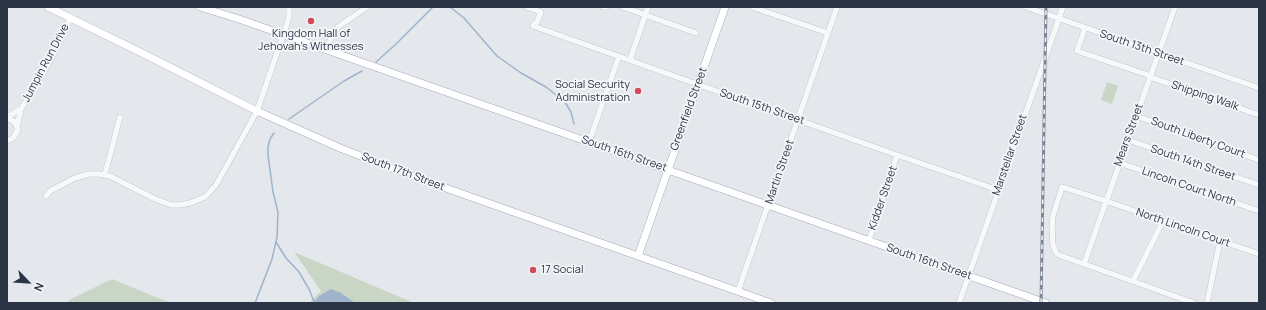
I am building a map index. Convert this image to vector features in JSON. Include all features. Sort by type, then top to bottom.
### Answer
[{"type":"main road","name":"South 17th Street","points":[[48,7],[71,17],[257,111],[314,137],[402,172],[772,303]]},
{"type":"main road","name":"South 16th Street","points":[[200,7],[239,19],[1046,303]]},
{"type":"main road","name":"Greenfield Street","points":[[638,256],[725,7]]},
{"type":"street","points":[[46,196],[50,191],[75,178],[89,174],[105,174],[153,198],[171,205],[180,205],[198,201],[205,197],[216,185],[257,111],[289,16],[289,7]]},
{"type":"street","points":[[326,50],[338,27],[367,7]]},
{"type":"street","name":"South 15th Street","points":[[527,7],[541,12],[537,22],[533,26],[998,190]]},
{"type":"street","points":[[623,7],[696,33]]},
{"type":"street","points":[[630,60],[648,7]]},
{"type":"street","points":[[752,7],[828,33]]},
{"type":"street","name":"Martin Street","points":[[738,291],[837,7]]},
{"type":"street","name":"South 13th Street","points":[[1026,7],[1259,88]]},
{"type":"street","name":"Marstellar Street","points":[[959,303],[1063,7]]},
{"type":"street","name":"Mears Street","points":[[1084,264],[1175,7]]},
{"type":"street","name":"Jumpin Run Drive","points":[[7,141],[16,136],[21,109],[50,61],[71,17]]},
{"type":"street","name":"Shipping Walk","points":[[1085,28],[1077,51],[1259,115]]},
{"type":"street","points":[[589,142],[619,56]]},
{"type":"street","name":"Jumpin Run Drive","points":[[7,118],[21,109]]},
{"type":"street","points":[[105,174],[120,116]]},
{"type":"street","name":"South Liberty Court","points":[[1136,116],[1259,160]]},
{"type":"street","name":"Jumpin Run Drive","points":[[7,118],[13,120],[17,126]]},
{"type":"street","name":"South 14th Street","points":[[1128,140],[1259,185]]},
{"type":"street","name":"Kidder Street","points":[[868,240],[897,155]]},
{"type":"street","name":"Lincoln Court North","points":[[1120,162],[1259,211]]},
{"type":"street","name":"North Lincoln Court","points":[[1084,264],[1059,255],[1054,250],[1051,236],[1053,216],[1062,187],[1163,220],[1259,254]]},
{"type":"street","points":[[1133,281],[1163,220]]},
{"type":"street","points":[[1207,303],[1220,240]]},
{"type":"street","points":[[1084,264],[1184,301],[1194,303]]},
{"type":"green space","points":[[1107,82],[1118,86],[1112,104],[1101,100]]},
{"type":"green space","points":[[294,252],[414,303],[309,303],[321,291]]},
{"type":"green space","points":[[112,279],[170,303],[68,303],[69,300]]},
{"type":"water","points":[[331,289],[341,293],[355,303],[313,303],[319,296]]},
{"type":"waterway","points":[[376,62],[433,7]]},
{"type":"waterway","points":[[450,7],[464,18],[497,56],[521,73],[546,87],[565,102],[571,112],[574,124]]},
{"type":"waterway","points":[[289,119],[344,81],[362,71]]},
{"type":"waterway","points":[[255,303],[272,259],[277,237],[278,212],[273,192],[268,155],[270,139],[274,133]]},
{"type":"waterway","points":[[276,242],[286,258],[299,272],[310,291],[314,302],[313,303]]},
{"type":"railway","points":[[1041,303],[1046,7]]},
{"type":"place","name":"Kingdom Hall of Jehovah’s Witnesses","points":[[311,21]]},
{"type":"place","name":"Social Security Administration","points":[[638,91]]},
{"type":"place","name":"17 Social","points":[[533,270]]}]
